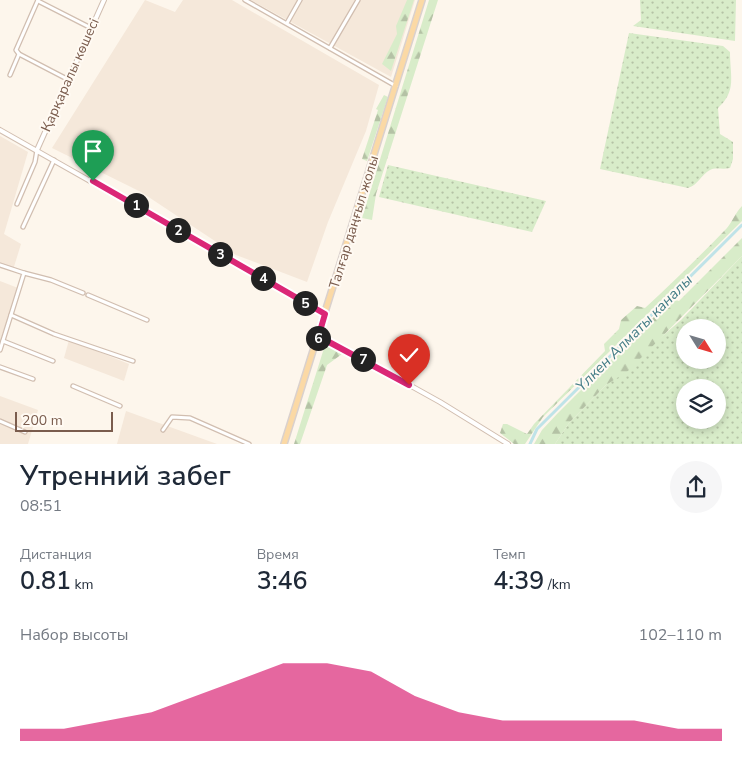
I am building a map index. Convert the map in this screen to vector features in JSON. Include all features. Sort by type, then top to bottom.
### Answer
[{"type":"main road","name":"Талғар даңғыл жолы","points":[[284,444],[422,0]]},
{"type":"street","points":[[67,79],[19,54],[16,50],[38,0],[91,28]]},
{"type":"street","name":"Қарқаралы көшесі","points":[[37,150],[67,79],[104,0]]},
{"type":"street","points":[[245,0],[396,86]]},
{"type":"street","points":[[287,23],[300,0]]},
{"type":"street","points":[[330,48],[358,0]]},
{"type":"street","points":[[10,75],[19,54]]},
{"type":"street","points":[[0,130],[325,314]]},
{"type":"street","points":[[17,204],[35,162],[37,150]]},
{"type":"street","points":[[23,227],[54,160]]},
{"type":"street","points":[[0,265],[51,280],[83,293]]},
{"type":"street","points":[[0,350],[24,273]]},
{"type":"street","points":[[88,295],[146,320]]},
{"type":"street","points":[[11,315],[54,334],[133,361]]},
{"type":"street","points":[[318,338],[337,346],[440,402],[508,444]]},
{"type":"street","points":[[3,341],[53,361]]},
{"type":"street","points":[[0,367],[33,379]]},
{"type":"street","points":[[73,386],[120,406]]},
{"type":"street","points":[[163,430],[170,418],[175,416],[190,418],[249,444]]},
{"type":"street","points":[[0,421],[25,432]]},
{"type":"shaded area","points":[[145,0],[175,12],[183,0],[232,0],[379,85],[366,131],[328,222],[307,282],[236,255],[141,192],[52,148]]},
{"type":"shaded area","points":[[251,0],[415,0],[391,77]]},
{"type":"shaded area","points":[[0,136],[28,152],[4,234],[21,244],[13,270],[0,265]]},
{"type":"shaded area","points":[[0,281],[18,288],[0,341]]},
{"type":"shaded area","points":[[69,340],[129,364],[124,381],[64,358]]},
{"type":"shaded area","points":[[0,396],[38,410],[28,444],[0,444]]},
{"type":"shaded area","points":[[126,411],[217,444],[117,444]]},
{"type":"green space","points":[[407,0],[414,0],[391,71],[382,64],[397,34],[396,26]]},
{"type":"green space","points":[[429,0],[438,0],[376,194],[372,220],[362,218]]},
{"type":"green space","points":[[640,0],[736,0],[735,41],[633,26],[641,20]]},
{"type":"green space","points":[[629,33],[723,46],[730,52],[730,89],[724,102],[718,108],[720,134],[733,142],[733,159],[730,168],[710,170],[688,188],[600,169]]},
{"type":"green space","points":[[384,95],[388,97],[367,161],[362,159],[378,110],[376,109]]},
{"type":"green space","points":[[388,165],[546,201],[532,232],[379,197]]},
{"type":"green space","points":[[742,206],[742,221],[543,417],[525,444],[514,444],[500,433],[503,424],[507,424],[527,434],[534,424],[605,351],[604,344],[619,329],[621,320],[637,306],[645,308],[727,228]]},
{"type":"green space","points":[[742,238],[742,256],[680,319],[676,319],[676,323],[628,371],[606,385],[569,423],[555,444],[534,444],[542,430],[557,414],[672,299],[679,301]]},
{"type":"green space","points":[[742,256],[742,444],[555,444],[569,423],[606,385],[676,324],[676,369],[726,369],[726,319],[682,319]]},
{"type":"green space","points":[[325,345],[342,354],[327,365],[300,444],[294,444]]},
{"type":"waterway","name":"Үлкен Алматы каналы","points":[[530,444],[537,429],[742,225]]},
{"type":"route","points":[[93,181],[325,314],[318,338],[368,362],[409,385]]}]
